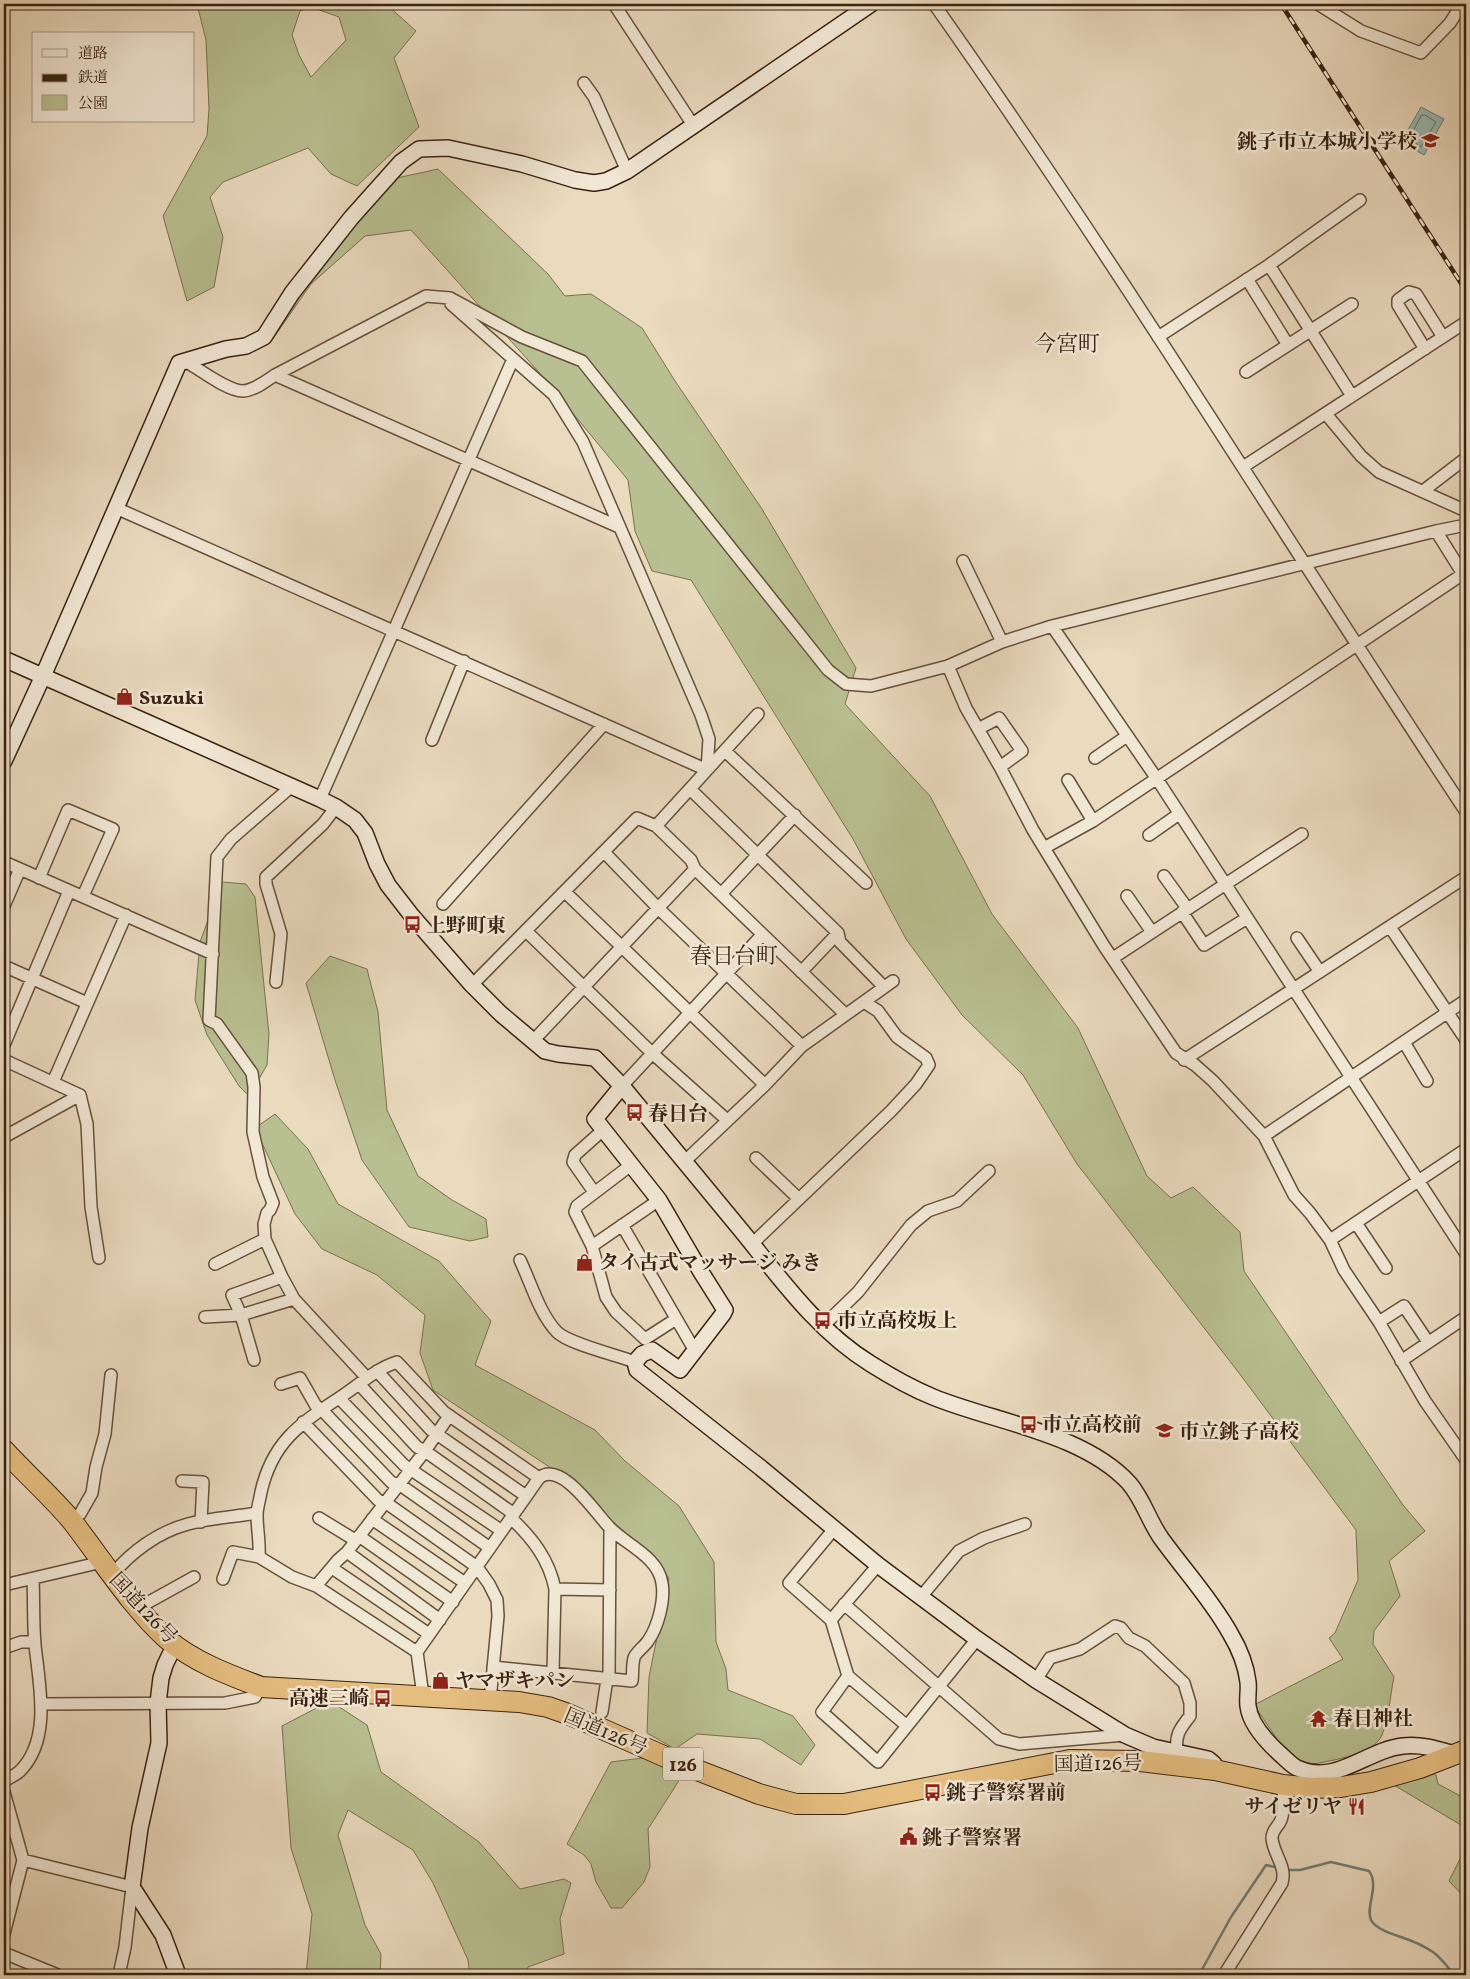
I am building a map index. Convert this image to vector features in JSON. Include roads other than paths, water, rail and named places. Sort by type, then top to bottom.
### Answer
[{"type":"highway","name":"国道126号","points":[[4,1450],[71,1520],[138,1608],[168,1640],[198,1660],[227,1674],[262,1687],[423,1696],[534,1705],[568,1714],[692,1768],[759,1794],[796,1804],[844,1804],[1070,1760],[1140,1761],[1215,1770],[1283,1785],[1326,1788],[1356,1785],[1420,1768],[1460,1752]]},
{"type":"street","points":[[614,4],[693,125]]},
{"type":"street","points":[[4,761],[179,363],[226,349],[246,346],[264,337],[292,293],[351,218],[400,162],[419,149],[448,148],[522,164],[575,180],[594,183],[606,181],[627,171],[871,4]]},
{"type":"street","points":[[934,4],[996,92],[1158,337],[1356,646],[1466,812]]},
{"type":"street","points":[[1318,4],[1361,31],[1421,54],[1450,23],[1462,4]]},
{"type":"street","points":[[584,83],[594,97],[627,171]]},
{"type":"street","points":[[1158,337],[1269,265],[1360,200]]},
{"type":"street","points":[[1269,265],[1352,396]]},
{"type":"street","points":[[1247,279],[1288,345]]},
{"type":"street","points":[[1425,349],[1398,305],[1398,300],[1409,292],[1416,294],[1443,337]]},
{"type":"street","points":[[187,362],[222,384],[242,391],[256,387],[275,374],[426,296],[450,298],[522,337],[582,361],[828,670],[846,684],[871,686],[948,666],[1002,642],[1052,626],[1466,525]]},
{"type":"street","points":[[443,298],[554,395],[582,442],[701,715],[709,739],[707,770]]},
{"type":"street","points":[[1246,372],[1352,304]]},
{"type":"street","points":[[1243,467],[1466,322]]},
{"type":"street","points":[[320,799],[513,359]]},
{"type":"street","points":[[275,374],[619,527]]},
{"type":"street","points":[[1326,414],[1361,456],[1379,472],[1466,511]]},
{"type":"street","points":[[1423,491],[1466,458]]},
{"type":"street","points":[[116,508],[707,770]]},
{"type":"street","points":[[1044,848],[1093,821],[1463,574],[1436,531]]},
{"type":"street","points":[[963,561],[1002,642]]},
{"type":"street","points":[[1052,626],[1157,779],[1466,1254]]},
{"type":"street","points":[[4,659],[292,786],[336,807],[356,820],[365,833],[377,864],[388,885],[412,916],[472,985],[544,1051],[595,1058],[622,1086],[787,1287],[823,1326],[867,1362],[896,1380],[933,1397],[1071,1444],[1112,1469],[1127,1481],[1144,1506],[1159,1536],[1217,1611],[1231,1634],[1241,1654],[1248,1682],[1248,1708],[1258,1730],[1274,1749],[1296,1768],[1314,1773],[1340,1771],[1374,1754],[1401,1746],[1426,1746],[1460,1752]]},
{"type":"street","points":[[432,740],[464,661]]},
{"type":"street","points":[[948,666],[966,708],[1044,848],[1113,958],[1176,1053],[1184,1060],[1195,1065],[1214,1081],[1264,1136],[1294,1196],[1310,1212],[1330,1240],[1344,1270],[1379,1322],[1441,1426],[1466,1460]]},
{"type":"street","points":[[656,826],[758,714]]},
{"type":"street","points":[[978,729],[999,718],[1022,751],[1000,767]]},
{"type":"street","points":[[443,904],[604,724]]},
{"type":"street","points":[[1095,758],[1127,736]]},
{"type":"street","points":[[725,751],[866,883]]},
{"type":"street","points":[[1068,780],[1093,821]]},
{"type":"street","points":[[292,786],[231,839],[217,857],[215,876],[209,1020],[217,1024],[252,1073],[254,1087],[253,1132],[263,1177],[273,1203],[267,1213],[264,1224],[265,1239],[294,1299],[417,1447],[512,1516],[527,1533],[544,1558],[555,1588],[553,1672]]},
{"type":"street","points":[[685,1161],[765,1085],[802,1046],[888,983],[840,942],[838,933],[690,789]]},
{"type":"street","points":[[276,982],[281,934],[266,884],[266,877],[323,824],[336,807]]},
{"type":"street","points":[[39,878],[68,810],[113,830],[83,896]]},
{"type":"street","points":[[1148,835],[1180,814]]},
{"type":"street","points":[[721,894],[795,816]]},
{"type":"street","points":[[472,985],[566,892],[637,818],[656,826],[762,935],[845,1014]]},
{"type":"street","points":[[1113,958],[1302,834]]},
{"type":"street","points":[[604,852],[658,908],[802,1046]]},
{"type":"street","points":[[4,862],[213,954]]},
{"type":"street","points":[[532,1042],[695,868]]},
{"type":"street","points":[[4,906],[20,869]]},
{"type":"street","points":[[1164,876],[1204,945],[1247,918]]},
{"type":"street","points":[[1184,1060],[1466,877]]},
{"type":"street","points":[[4,1045],[70,891]]},
{"type":"street","points":[[566,892],[765,1085]]},
{"type":"street","points":[[1127,896],[1152,932]]},
{"type":"street","points":[[53,1082],[126,915]]},
{"type":"street","points":[[1390,927],[1466,1040]]},
{"type":"street","points":[[526,931],[652,1053],[727,1120]]},
{"type":"street","points":[[801,972],[838,933]]},
{"type":"street","points":[[635,1362],[642,1354],[652,1350],[680,1370],[725,1310],[659,1200],[595,1119],[622,1086],[762,935]]},
{"type":"street","points":[[1297,938],[1320,972]]},
{"type":"street","points":[[4,966],[87,1003]]},
{"type":"street","points":[[1264,1136],[1466,1000]]},
{"type":"street","points":[[752,1244],[891,1111],[916,1084],[929,1065],[926,1058],[898,1037],[878,1011],[864,1002]]},
{"type":"street","points":[[1404,1042],[1427,1081]]},
{"type":"street","points":[[4,1060],[80,1095]]},
{"type":"street","points":[[4,1137],[80,1095]]},
{"type":"street","points":[[80,1095],[87,1124],[91,1207],[99,1258]]},
{"type":"street","points":[[594,1192],[572,1162],[575,1155],[604,1130]]},
{"type":"street","points":[[1330,1240],[1466,1148]]},
{"type":"street","points":[[756,1158],[799,1199]]},
{"type":"street","points":[[630,1165],[577,1206],[575,1212],[592,1246],[606,1297],[616,1312],[645,1339],[676,1319]]},
{"type":"street","points":[[823,1326],[858,1292],[911,1225],[928,1211],[957,1201],[989,1172]]},
{"type":"street","points":[[592,1246],[659,1200]]},
{"type":"street","points":[[1356,1223],[1386,1268]]},
{"type":"street","points":[[622,1224],[695,1351]]},
{"type":"street","points":[[215,1264],[265,1239]]},
{"type":"street","points":[[520,1260],[543,1314],[558,1333],[577,1342],[635,1362]]},
{"type":"street","points":[[254,1360],[241,1316],[232,1295],[282,1277]]},
{"type":"street","points":[[205,1317],[241,1316],[294,1299]]},
{"type":"street","points":[[1379,1322],[1404,1306],[1428,1342]]},
{"type":"street","points":[[1401,1360],[1466,1317]]},
{"type":"street","points":[[259,1557],[260,1538],[257,1513],[264,1477],[283,1442],[303,1422],[321,1409],[377,1370],[397,1362],[449,1416],[539,1478]]},
{"type":"street","points":[[635,1362],[637,1370],[761,1468],[878,1565],[977,1639],[1036,1680],[1124,1735],[1153,1747],[1208,1759],[1214,1764],[1215,1770]]},
{"type":"street","points":[[377,1370],[431,1430],[526,1496]]},
{"type":"street","points":[[71,1520],[80,1514],[92,1494],[96,1467],[105,1434],[110,1375]]},
{"type":"street","points":[[281,1384],[300,1378],[316,1406],[392,1483],[398,1484],[490,1548]]},
{"type":"street","points":[[339,1398],[404,1465],[502,1531]]},
{"type":"street","points":[[316,1586],[347,1552],[425,1451],[449,1416]]},
{"type":"street","points":[[303,1422],[378,1500],[385,1502],[477,1567],[498,1600],[490,1701]]},
{"type":"street","points":[[423,1696],[417,1652],[539,1478],[542,1475],[552,1475],[564,1480],[576,1489],[610,1529],[646,1556],[662,1580],[663,1590],[658,1619],[650,1639],[634,1657],[632,1681],[493,1667]]},
{"type":"street","points":[[182,1481],[203,1482],[201,1522]]},
{"type":"street","points":[[4,1585],[107,1569],[144,1545],[181,1526],[257,1513]]},
{"type":"street","points":[[319,1518],[357,1538],[452,1602]]},
{"type":"street","points":[[372,1520],[465,1583]]},
{"type":"street","points":[[920,1598],[959,1551],[984,1538],[1025,1524]]},
{"type":"street","points":[[602,1712],[608,1679],[610,1529]]},
{"type":"street","points":[[834,1529],[789,1583],[831,1620],[848,1676],[907,1726]]},
{"type":"street","points":[[223,1579],[232,1552],[259,1557],[292,1577],[316,1586],[417,1652]]},
{"type":"street","points":[[347,1552],[440,1620]]},
{"type":"street","points":[[831,1620],[878,1565]]},
{"type":"street","points":[[332,1568],[429,1634]]},
{"type":"street","points":[[138,1608],[194,1577]]},
{"type":"street","points":[[4,1781],[20,1772],[30,1757],[36,1741],[41,1704],[35,1642],[33,1579]]},
{"type":"street","points":[[555,1588],[610,1590]]},
{"type":"street","points":[[844,1604],[999,1739],[1019,1744],[1124,1735]]},
{"type":"street","points":[[1036,1680],[1050,1658],[1080,1649],[1115,1626],[1120,1628],[1129,1638],[1145,1646],[1184,1683],[1190,1703],[1190,1716],[1178,1730],[1177,1753]]},
{"type":"street","points":[[848,1676],[846,1682],[822,1712],[878,1762],[977,1639]]},
{"type":"street","points":[[4,1648],[21,1642],[35,1642]]},
{"type":"street","points":[[119,1975],[125,1946],[140,1828],[159,1743],[158,1703],[163,1672],[175,1644]]},
{"type":"street","points":[[41,1704],[225,1703],[255,1697],[262,1687]]},
{"type":"street","points":[[1224,1975],[1284,1877],[1272,1836],[1281,1820],[1284,1806],[1283,1785]]},
{"type":"street","points":[[4,1792],[23,1860],[4,1934]]},
{"type":"street","points":[[23,1860],[132,1887],[163,1935],[178,1975]]},
{"type":"street","points":[[4,1953],[58,1975]]},
{"type":"water","points":[[1421,107],[1444,119],[1424,155],[1401,142]]},
{"type":"waterway","points":[[1286,1870],[1300,1870],[1331,1862],[1369,1871],[1373,1883],[1370,1915],[1374,1924],[1385,1931],[1433,1952],[1454,1975]]},
{"type":"waterway","points":[[1199,1975],[1231,1917],[1266,1865],[1279,1868]]},
{"type":"railway","points":[[1281,4],[1466,291]]},
{"type":"place","name":"銚子市立本城小学校","points":[[1431,141]]},
{"type":"place","name":"Suzuki","points":[[125,697]]},
{"type":"place","name":"上野町東","points":[[412,925]]},
{"type":"place","name":"春日台","points":[[634,1113]]},
{"type":"place","name":"タイ古式マッサージ みき","points":[[585,1262]]},
{"type":"place","name":"市立高校坂上","points":[[823,1320]]},
{"type":"place","name":"市立高校前","points":[[1028,1424]]},
{"type":"place","name":"市立銚子高校","points":[[1165,1431]]},
{"type":"place","name":"ヤマザキパン","points":[[441,1680]]},
{"type":"place","name":"高速三崎","points":[[383,1698]]},
{"type":"place","name":"春日神社","points":[[1319,1718]]},
{"type":"place","name":"銚子警察署前","points":[[932,1792]]},
{"type":"place","name":"サイゼリヤ","points":[[1356,1806]]},
{"type":"place","name":"銚子警察署","points":[[908,1837]]},
{"type":"district","name":"今宮町","points":[[1067,343]]},
{"type":"district","name":"春日台町","points":[[734,955]]}]
